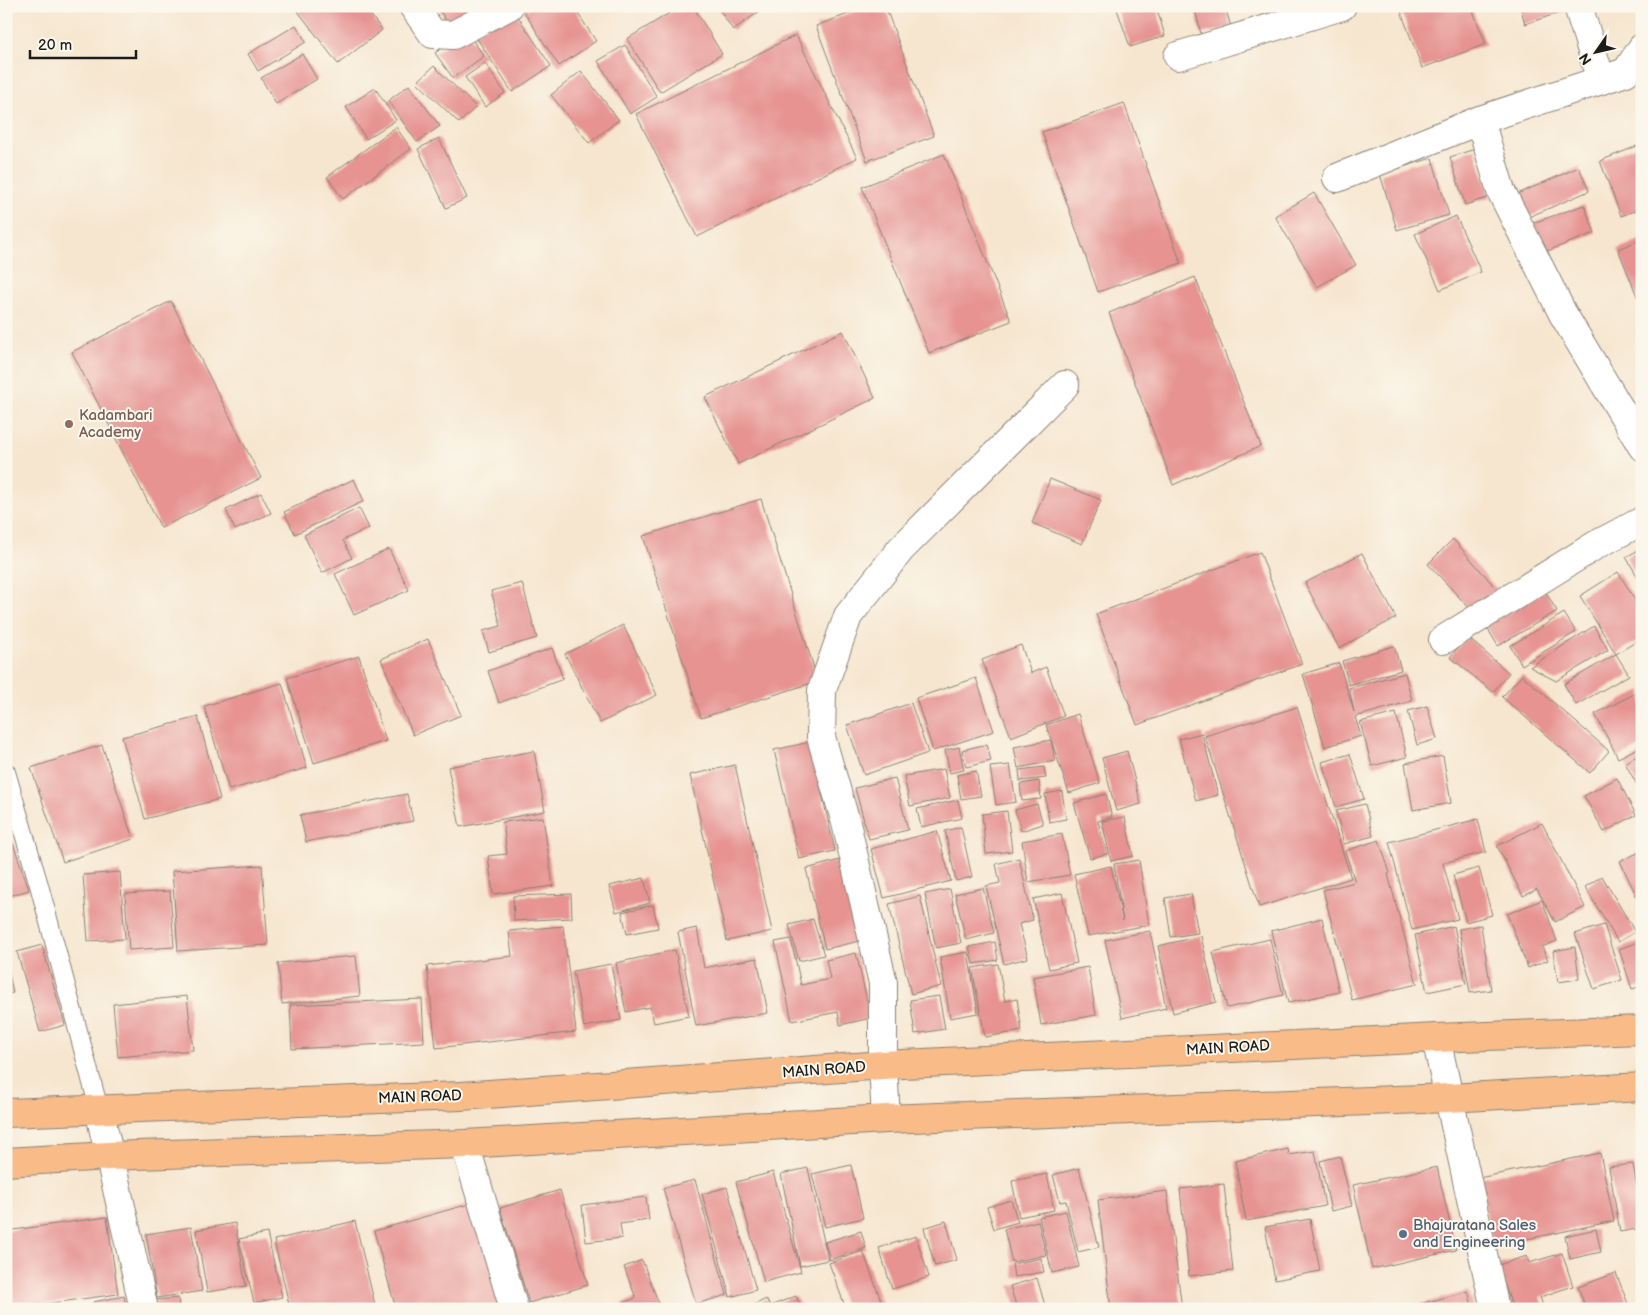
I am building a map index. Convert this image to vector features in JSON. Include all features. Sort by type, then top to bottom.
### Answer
[{"type":"main road","name":"MAIN ROAD","points":[[6,1113],[461,1096],[883,1065],[1642,1030]]},
{"type":"main road","points":[[6,1162],[109,1156],[465,1144],[886,1119],[1449,1098],[1642,1087]]},
{"type":"street","points":[[413,6],[433,34],[453,35],[509,6]]},
{"type":"street","points":[[1178,56],[1342,6]]},
{"type":"street","points":[[1578,6],[1601,80]]},
{"type":"street","points":[[1337,178],[1480,120],[1626,72],[1642,48]]},
{"type":"street","points":[[1480,120],[1505,200],[1563,314],[1642,446]]},
{"type":"street","points":[[886,1119],[882,984],[846,824],[821,737],[822,690],[848,616],[901,549],[1065,385]]},
{"type":"street","points":[[1443,640],[1596,545],[1642,521]]},
{"type":"street","points":[[1436,1038],[1495,1309]]},
{"type":"street","points":[[99,1110],[144,1309]]},
{"type":"street","points":[[465,1144],[514,1309]]},
{"type":"lane","points":[[6,772],[42,894],[99,1110]]},
{"type":"building","points":[[294,6],[364,6],[382,30],[338,64]]},
{"type":"building","points":[[437,6],[494,6],[453,32]]},
{"type":"building","points":[[533,6],[573,6],[596,41],[559,66],[524,12]]},
{"type":"building","points":[[681,6],[693,6],[722,54],[660,92],[627,39]]},
{"type":"building","points":[[717,6],[757,6],[760,11],[733,30]]},
{"type":"building","points":[[869,6],[885,6],[934,136],[867,161],[816,26]]},
{"type":"building","points":[[1116,6],[1156,6],[1165,36],[1130,47]]},
{"type":"building","points":[[1194,6],[1225,6],[1231,27],[1201,34]]},
{"type":"building","points":[[1399,6],[1471,6],[1486,44],[1422,68]]},
{"type":"building","points":[[1520,6],[1573,6],[1574,8],[1525,24]]},
{"type":"building","points":[[513,9],[551,66],[512,92],[474,34]]},
{"type":"building","points":[[296,25],[306,42],[258,71],[248,54]]},
{"type":"building","points":[[466,31],[484,56],[453,78],[435,53]]},
{"type":"building","points":[[796,35],[857,158],[697,237],[636,114]]},
{"type":"building","points":[[625,45],[657,97],[630,114],[598,61]]},
{"type":"building","points":[[302,54],[317,79],[276,104],[261,78]]},
{"type":"building","points":[[485,63],[505,93],[485,107],[465,77]]},
{"type":"building","points":[[434,66],[476,107],[459,123],[417,82]]},
{"type":"building","points":[[581,71],[619,120],[589,143],[551,95]]},
{"type":"building","points":[[409,85],[440,126],[417,142],[388,101]]},
{"type":"building","points":[[375,88],[396,120],[366,139],[346,107]]},
{"type":"building","points":[[1124,103],[1181,263],[1098,292],[1042,132]]},
{"type":"building","points":[[396,127],[411,149],[343,199],[327,177]]},
{"type":"building","points":[[439,138],[467,198],[446,208],[418,149]]},
{"type":"building","points":[[1642,144],[1642,208],[1621,216],[1600,161]]},
{"type":"building","points":[[1475,149],[1490,197],[1465,205],[1450,157]]},
{"type":"building","points":[[944,154],[1011,321],[929,353],[862,187]]},
{"type":"building","points":[[1432,158],[1449,215],[1397,230],[1380,174]]},
{"type":"building","points":[[1579,167],[1589,191],[1524,219],[1513,196]]},
{"type":"building","points":[[1314,193],[1356,265],[1317,287],[1275,216]]},
{"type":"building","points":[[1584,205],[1595,233],[1542,253],[1530,224]]},
{"type":"building","points":[[1456,216],[1481,272],[1440,290],[1415,234]]},
{"type":"building","points":[[1642,239],[1642,299],[1639,301],[1618,249]]},
{"type":"building","points":[[1195,277],[1261,446],[1173,485],[1109,313]]},
{"type":"building","points":[[171,301],[261,478],[161,528],[72,352]]},
{"type":"building","points":[[843,331],[875,398],[738,464],[705,397]]},
{"type":"building","points":[[354,479],[364,501],[295,534],[284,512]]},
{"type":"building","points":[[1050,479],[1101,500],[1082,544],[1032,523]]},
{"type":"building","points":[[261,493],[271,513],[235,530],[226,510]]},
{"type":"building","points":[[761,499],[818,681],[701,718],[643,536]]},
{"type":"building","points":[[359,508],[369,528],[343,540],[352,558],[322,573],[304,535]]},
{"type":"building","points":[[1453,539],[1502,595],[1475,614],[1428,564]]},
{"type":"building","points":[[1642,548],[1642,584],[1626,557]]},
{"type":"building","points":[[389,549],[409,590],[354,615],[335,574]]},
{"type":"building","points":[[1260,552],[1302,664],[1137,725],[1096,614]]},
{"type":"building","points":[[1362,553],[1396,618],[1339,648],[1305,583]]},
{"type":"building","points":[[1618,572],[1642,611],[1642,638],[1616,654],[1580,596]]},
{"type":"building","points":[[522,583],[537,638],[489,652],[483,631],[501,626],[491,591]]},
{"type":"building","points":[[1545,591],[1557,611],[1498,646],[1486,626]]},
{"type":"building","points":[[1564,613],[1576,632],[1522,665],[1510,646]]},
{"type":"building","points":[[623,625],[657,695],[600,723],[565,654]]},
{"type":"building","points":[[1594,626],[1608,650],[1556,681],[1530,667]]},
{"type":"building","points":[[1467,637],[1509,673],[1493,692],[1450,657]]},
{"type":"building","points":[[428,639],[461,715],[413,735],[381,659]]},
{"type":"building","points":[[1021,645],[1031,673],[1046,667],[1064,716],[1011,737],[982,660]]},
{"type":"building","points":[[1394,646],[1401,670],[1349,685],[1342,661]]},
{"type":"building","points":[[552,648],[563,679],[499,703],[488,671]]},
{"type":"building","points":[[1616,654],[1629,675],[1576,705],[1564,684]]},
{"type":"building","points":[[359,656],[386,741],[314,763],[287,678]]},
{"type":"building","points":[[1339,663],[1354,712],[1349,688],[1405,673],[1412,701],[1355,717],[1361,736],[1325,747],[1303,674]]},
{"type":"building","points":[[1522,675],[1609,751],[1590,773],[1502,697]]},
{"type":"building","points":[[976,678],[994,731],[933,751],[916,698]]},
{"type":"building","points":[[282,683],[307,768],[229,790],[204,706]]},
{"type":"building","points":[[1642,690],[1642,746],[1618,758],[1595,714]]},
{"type":"building","points":[[911,703],[928,753],[864,775],[847,725]]},
{"type":"building","points":[[1427,706],[1437,739],[1417,745],[1408,711]]},
{"type":"building","points":[[1297,707],[1351,878],[1259,907],[1205,736]]},
{"type":"building","points":[[1396,713],[1407,757],[1372,766],[1360,722]]},
{"type":"building","points":[[1078,714],[1100,783],[1069,793],[1046,725]]},
{"type":"building","points":[[198,717],[220,799],[145,819],[122,737]]},
{"type":"building","points":[[1202,733],[1218,795],[1196,801],[1179,739]]},
{"type":"building","points":[[1051,740],[1055,761],[1018,768],[1014,747]]},
{"type":"building","points":[[810,742],[835,851],[799,859],[774,750]]},
{"type":"building","points":[[987,744],[991,761],[966,767],[962,750]]},
{"type":"building","points":[[102,745],[133,839],[63,862],[31,768]]},
{"type":"building","points":[[959,747],[964,770],[950,773],[945,750]]},
{"type":"building","points":[[534,751],[545,811],[460,827],[448,767]]},
{"type":"building","points":[[1127,751],[1141,804],[1116,811],[1102,758]]},
{"type":"building","points":[[1642,753],[1642,794],[1625,763]]},
{"type":"building","points":[[1350,754],[1364,799],[1336,807],[1322,762]]},
{"type":"building","points":[[1443,756],[1451,803],[1413,810],[1405,763]]},
{"type":"building","points":[[735,765],[772,931],[727,941],[690,775]]},
{"type":"building","points":[[1010,765],[1016,802],[996,805],[990,767]]},
{"type":"building","points":[[1044,767],[1046,778],[1020,781],[1019,770]]},
{"type":"building","points":[[944,769],[950,798],[910,806],[904,776]]},
{"type":"building","points":[[976,771],[981,796],[961,799],[957,775]]},
{"type":"building","points":[[895,778],[908,830],[869,839],[855,788]]},
{"type":"building","points":[[1617,778],[1636,815],[1604,832],[1584,796]]},
{"type":"building","points":[[1039,781],[1041,799],[1022,801],[1020,784]]},
{"type":"building","points":[[1062,791],[1066,819],[1049,822],[1045,794]]},
{"type":"building","points":[[407,794],[413,821],[306,842],[300,815]]},
{"type":"building","points":[[1106,794],[1112,817],[1098,821],[1107,854],[1090,858],[1074,803]]},
{"type":"building","points":[[958,800],[962,818],[921,827],[917,809]]},
{"type":"building","points":[[1037,804],[1043,824],[1021,831],[1015,810]]},
{"type":"building","points":[[1365,804],[1373,836],[1344,844],[1336,811]]},
{"type":"building","points":[[1007,811],[1012,851],[986,854],[982,814]]},
{"type":"building","points":[[543,817],[553,886],[493,894],[488,856],[507,854],[503,822]]},
{"type":"building","points":[[1125,817],[1133,856],[1111,861],[1102,821]]},
{"type":"building","points":[[1478,819],[1486,852],[1443,863],[1458,919],[1412,930],[1389,842]]},
{"type":"building","points":[[1542,823],[1585,907],[1555,922],[1537,889],[1523,896],[1497,846]]},
{"type":"building","points":[[961,827],[972,877],[956,881],[945,831]]},
{"type":"building","points":[[937,831],[951,881],[884,898],[871,849]]},
{"type":"building","points":[[1062,834],[1070,875],[1028,882],[1022,841]]},
{"type":"building","points":[[1379,840],[1390,873],[1388,874],[1417,984],[1352,1000],[1323,890],[1355,882],[1345,851]]},
{"type":"building","points":[[13,843],[29,890],[6,897],[6,845]]},
{"type":"building","points":[[1642,851],[1642,908],[1620,861]]},
{"type":"building","points":[[1019,858],[1033,920],[1019,924],[1028,958],[1004,964],[986,886],[1000,883],[996,864]]},
{"type":"building","points":[[840,860],[860,941],[825,949],[806,869]]},
{"type":"building","points":[[1139,860],[1149,925],[1088,936],[1074,874],[1111,866],[1123,921],[1114,864]]},
{"type":"building","points":[[262,865],[268,945],[178,951],[172,871]]},
{"type":"building","points":[[1479,868],[1492,915],[1466,922],[1453,875]]},
{"type":"building","points":[[120,872],[125,939],[88,941],[83,875]]},
{"type":"building","points":[[1602,876],[1635,932],[1618,942],[1585,887]]},
{"type":"building","points":[[644,878],[650,903],[616,912],[609,886]]},
{"type":"building","points":[[983,888],[994,933],[966,940],[955,894]]},
{"type":"building","points":[[950,889],[961,943],[936,948],[925,894]]},
{"type":"building","points":[[170,891],[174,947],[129,950],[125,894]]},
{"type":"building","points":[[1062,893],[1077,963],[1049,969],[1033,899]]},
{"type":"building","points":[[571,894],[572,918],[514,921],[513,896]]},
{"type":"building","points":[[1191,894],[1198,933],[1171,937],[1165,898]]},
{"type":"building","points":[[920,896],[941,986],[911,994],[889,904]]},
{"type":"building","points":[[1542,900],[1557,941],[1542,947],[1548,960],[1528,968],[1507,914]]},
{"type":"building","points":[[653,905],[658,928],[627,934],[622,912]]},
{"type":"building","points":[[1322,918],[1339,992],[1288,1003],[1271,931]]},
{"type":"building","points":[[813,919],[824,955],[799,961],[789,925]]},
{"type":"building","points":[[1481,925],[1491,990],[1470,993],[1459,929]]},
{"type":"building","points":[[1604,925],[1622,980],[1594,989],[1575,934]]},
{"type":"building","points":[[563,926],[576,1032],[436,1048],[427,966],[512,956],[509,931]]},
{"type":"building","points":[[1454,926],[1466,984],[1427,992],[1415,935]]},
{"type":"building","points":[[697,928],[704,968],[757,958],[768,1013],[696,1026],[678,932]]},
{"type":"building","points":[[1150,931],[1166,1008],[1122,1018],[1105,940]]},
{"type":"building","points":[[1201,936],[1216,1002],[1173,1013],[1158,946]]},
{"type":"building","points":[[791,939],[801,985],[830,979],[826,960],[856,953],[871,1018],[840,1025],[838,1012],[792,1021],[775,942]]},
{"type":"building","points":[[1270,939],[1283,995],[1227,1008],[1213,952]]},
{"type":"building","points":[[1641,941],[1642,986],[1632,989],[1619,949]]},
{"type":"building","points":[[995,942],[998,960],[973,964],[969,947]]},
{"type":"building","points":[[42,945],[65,1025],[40,1032],[17,952]]},
{"type":"building","points":[[1575,947],[1579,979],[1558,982],[1553,951]]},
{"type":"building","points":[[675,950],[689,1016],[654,1023],[650,1007],[626,1012],[616,963]]},
{"type":"building","points":[[968,952],[978,1013],[950,1018],[940,957]]},
{"type":"building","points":[[356,956],[360,996],[282,1004],[278,963]]},
{"type":"building","points":[[6,959],[13,993],[6,994]]},
{"type":"building","points":[[611,964],[621,1020],[584,1027],[573,971]]},
{"type":"building","points":[[998,964],[1005,1001],[1017,999],[1022,1031],[985,1037],[972,968]]},
{"type":"building","points":[[1088,967],[1096,1015],[1041,1025],[1033,977]]},
{"type":"building","points":[[187,996],[193,1050],[118,1057],[113,1004]]},
{"type":"building","points":[[939,996],[945,1029],[915,1034],[910,1000]]},
{"type":"building","points":[[422,999],[424,1042],[292,1049],[290,1005]]},
{"type":"building","points":[[1288,1149],[1289,1155],[1315,1151],[1325,1206],[1246,1221],[1235,1161]]},
{"type":"building","points":[[1600,1153],[1614,1221],[1493,1246],[1479,1178]]},
{"type":"building","points":[[1340,1156],[1352,1206],[1331,1211],[1320,1161]]},
{"type":"building","points":[[1633,1164],[1642,1216],[1642,1228],[1620,1232],[1609,1167]]},
{"type":"building","points":[[851,1165],[863,1218],[825,1227],[812,1174]]},
{"type":"building","points":[[1437,1167],[1456,1250],[1372,1269],[1353,1185]]},
{"type":"building","points":[[808,1168],[828,1260],[800,1266],[781,1174]]},
{"type":"building","points":[[1079,1168],[1099,1247],[1078,1252],[1066,1201],[1060,1202],[1053,1175]]},
{"type":"building","points":[[773,1172],[801,1272],[764,1282],[736,1182]]},
{"type":"building","points":[[1047,1174],[1054,1210],[1019,1217],[1012,1181]]},
{"type":"building","points":[[695,1180],[727,1295],[696,1304],[663,1188]]},
{"type":"building","points":[[1224,1184],[1233,1271],[1189,1276],[1180,1189]]},
{"type":"building","points":[[727,1187],[756,1290],[730,1297],[702,1194]]},
{"type":"building","points":[[560,1190],[588,1285],[529,1303],[500,1208]]},
{"type":"building","points":[[1167,1191],[1182,1309],[1111,1309],[1098,1200]]},
{"type":"building","points":[[646,1197],[649,1220],[620,1224],[622,1238],[586,1242],[582,1205]]},
{"type":"building","points":[[1011,1200],[1018,1222],[994,1229],[987,1207]]},
{"type":"building","points":[[476,1202],[504,1302],[482,1309],[396,1309],[374,1231]]},
{"type":"building","points":[[1066,1211],[1079,1267],[1052,1273],[1039,1217]]},
{"type":"building","points":[[107,1217],[118,1294],[9,1309],[6,1289],[6,1231]]},
{"type":"building","points":[[1310,1219],[1320,1271],[1275,1280],[1265,1227]]},
{"type":"building","points":[[355,1221],[376,1309],[290,1309],[274,1240]]},
{"type":"building","points":[[946,1221],[957,1260],[935,1266],[924,1228]]},
{"type":"building","points":[[1038,1221],[1046,1255],[1012,1262],[1004,1229]]},
{"type":"building","points":[[235,1223],[246,1286],[207,1292],[196,1230]]},
{"type":"building","points":[[191,1227],[202,1291],[157,1298],[146,1234]]},
{"type":"building","points":[[1596,1229],[1601,1252],[1570,1259],[1565,1236]]},
{"type":"building","points":[[861,1231],[866,1248],[830,1260],[825,1242]]},
{"type":"building","points":[[267,1233],[282,1297],[254,1303],[239,1239]]},
{"type":"building","points":[[916,1236],[929,1277],[892,1289],[879,1248]]},
{"type":"building","points":[[863,1251],[884,1309],[846,1309],[829,1263]]},
{"type":"building","points":[[1562,1253],[1573,1286],[1540,1297],[1544,1309],[1513,1309],[1498,1265],[1527,1256],[1529,1263]]},
{"type":"building","points":[[1041,1258],[1044,1272],[1014,1277],[1012,1264]]},
{"type":"building","points":[[642,1260],[661,1309],[624,1309],[622,1303],[636,1298],[624,1267]]},
{"type":"building","points":[[1616,1273],[1630,1309],[1586,1309],[1578,1287]]},
{"type":"building","points":[[1037,1278],[1046,1309],[1017,1309],[1010,1286]]},
{"type":"building","points":[[1468,1291],[1473,1309],[1406,1309],[1406,1308]]},
{"type":"building","points":[[124,1296],[127,1309],[95,1309],[93,1302]]},
{"type":"building","points":[[796,1296],[802,1309],[746,1309],[766,1299],[770,1306]]},
{"type":"building","points":[[178,1298],[179,1309],[156,1309],[155,1300]]},
{"type":"place","name":"Kadambari Academy","points":[[69,424]]},
{"type":"place","name":"Bhajuratana Sales and Engineering","points":[[1403,1234]]}]
